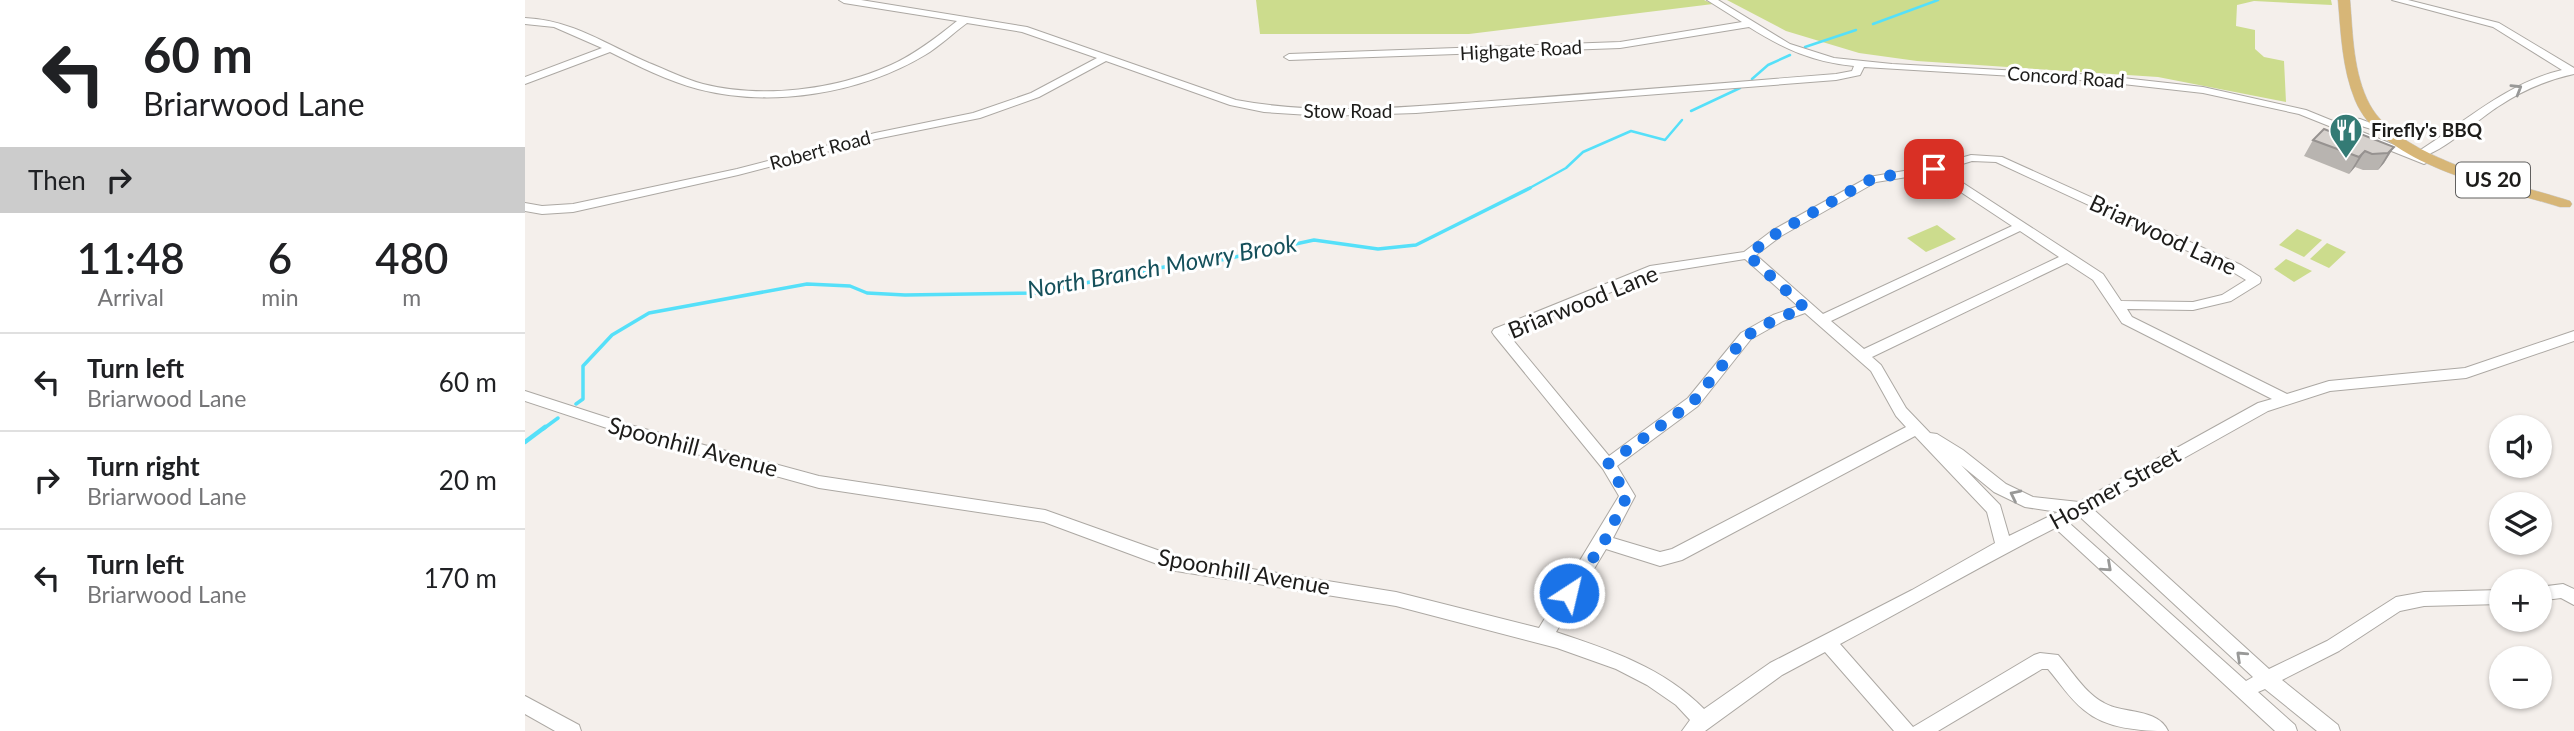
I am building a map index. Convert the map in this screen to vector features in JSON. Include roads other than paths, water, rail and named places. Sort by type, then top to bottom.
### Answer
[{"type":"main road","points":[[2344,0],[2351,71],[2347,75],[2348,96],[2352,107],[2373,125]]},
{"type":"main road","name":"US 20","points":[[2373,125],[2423,157],[2486,184],[2569,205]]},
{"type":"street","name":"Stow Road","points":[[844,0],[1036,32],[1234,103],[1271,110],[1333,113],[1417,110],[1836,78],[1856,74],[1860,65]]},
{"type":"street","name":"Concord Road","points":[[1712,0],[1800,52],[1860,65],[2157,83],[2270,104],[2326,120],[2423,157]]},
{"type":"street","points":[[2397,0],[2496,24],[2572,71]]},
{"type":"street","points":[[525,21],[540,20],[561,25],[608,49],[706,87],[751,92],[804,90],[841,84],[885,71],[920,53],[966,19]]},
{"type":"street","name":"Highgate Road","points":[[1289,57],[1620,45],[1751,24]]},
{"type":"street","points":[[525,81],[608,49]]},
{"type":"street","name":"Robert Road","points":[[525,207],[542,210],[573,208],[738,172],[875,136],[976,116],[1035,95],[1105,58]]},
{"type":"street","points":[[2423,157],[2516,89],[2550,75],[2572,71]]},
{"type":"street","points":[[2326,120],[2373,125]]},
{"type":"street","points":[[2345,128],[2373,125]]},
{"type":"street","name":"Briarwood Lane","points":[[1543,636],[1604,542],[1627,496],[1608,464],[1499,332],[1655,269],[1748,255],[1777,233],[1873,178],[1934,169],[1971,158],[1998,159],[2023,168],[2237,268],[2255,280],[2227,298],[2193,306],[2117,305]]},
{"type":"street","points":[[1934,169],[2098,277],[2127,320],[2285,399]]},
{"type":"street","points":[[1821,320],[2021,226]]},
{"type":"street","points":[[1748,255],[1876,368],[1901,412],[1915,429],[1994,509],[2004,546]]},
{"type":"street","points":[[1863,356],[2069,257]]},
{"type":"street","points":[[1608,464],[1693,402],[1746,336],[1778,318],[1805,308]]},
{"type":"street","name":"Hosmer Street","points":[[1697,726],[1761,678],[2004,546],[2081,508],[2206,436],[2285,399],[2329,386],[2466,373],[2574,336]]},
{"type":"street","name":"Spoonhill Avenue","points":[[525,396],[616,427],[819,482],[1045,516],[1176,564],[1385,597],[1543,636],[1600,654],[1653,679],[1682,699],[1697,726]]},
{"type":"street","points":[[1915,429],[1958,454],[2000,488],[2031,503],[2081,508],[2268,680],[2331,731]]},
{"type":"street","points":[[1604,542],[1660,559],[1676,555],[1915,429]]},
{"type":"street","points":[[2057,521],[2288,731]]},
{"type":"street","points":[[2552,592],[2563,591],[2574,598]]},
{"type":"street","points":[[2243,691],[2333,646],[2396,604],[2424,599],[2489,597]]},
{"type":"street","points":[[1827,642],[1906,731]]},
{"type":"street","points":[[1921,731],[2040,661],[2052,662],[2095,708],[2114,717],[2139,720],[2159,731]]},
{"type":"street","points":[[525,704],[572,731]]},
{"type":"waterway","name":"North Branch Mowry Brook","points":[[1873,24],[1938,0]]},
{"type":"waterway","name":"North Branch Mowry Brook","points":[[1805,47],[1856,30]]},
{"type":"waterway","name":"North Branch Mowry Brook","points":[[1752,79],[1768,65],[1790,55]]},
{"type":"waterway","name":"North Branch Mowry Brook","points":[[1691,111],[1740,88]]},
{"type":"waterway","name":"North Branch Mowry Brook","points":[[1526,190],[1566,168],[1583,152],[1631,131],[1665,140],[1682,120]]},
{"type":"waterway","name":"North Branch Mowry Brook","points":[[1526,190],[1530,188]]},
{"type":"waterway","name":"North Branch Mowry Brook","points":[[576,404],[583,399],[583,366],[612,335],[649,313],[807,284],[850,286],[867,293],[905,295],[1036,293],[1179,264],[1221,260],[1314,240],[1378,249],[1416,245],[1526,190]]},
{"type":"waterway","name":"North Branch Mowry Brook","points":[[543,429],[558,418]]},
{"type":"waterway","name":"North Branch Mowry Brook","points":[[525,442],[545,427]]},
{"type":"place","name":"Firefly's BBQ","points":[[2346,160]]}]
